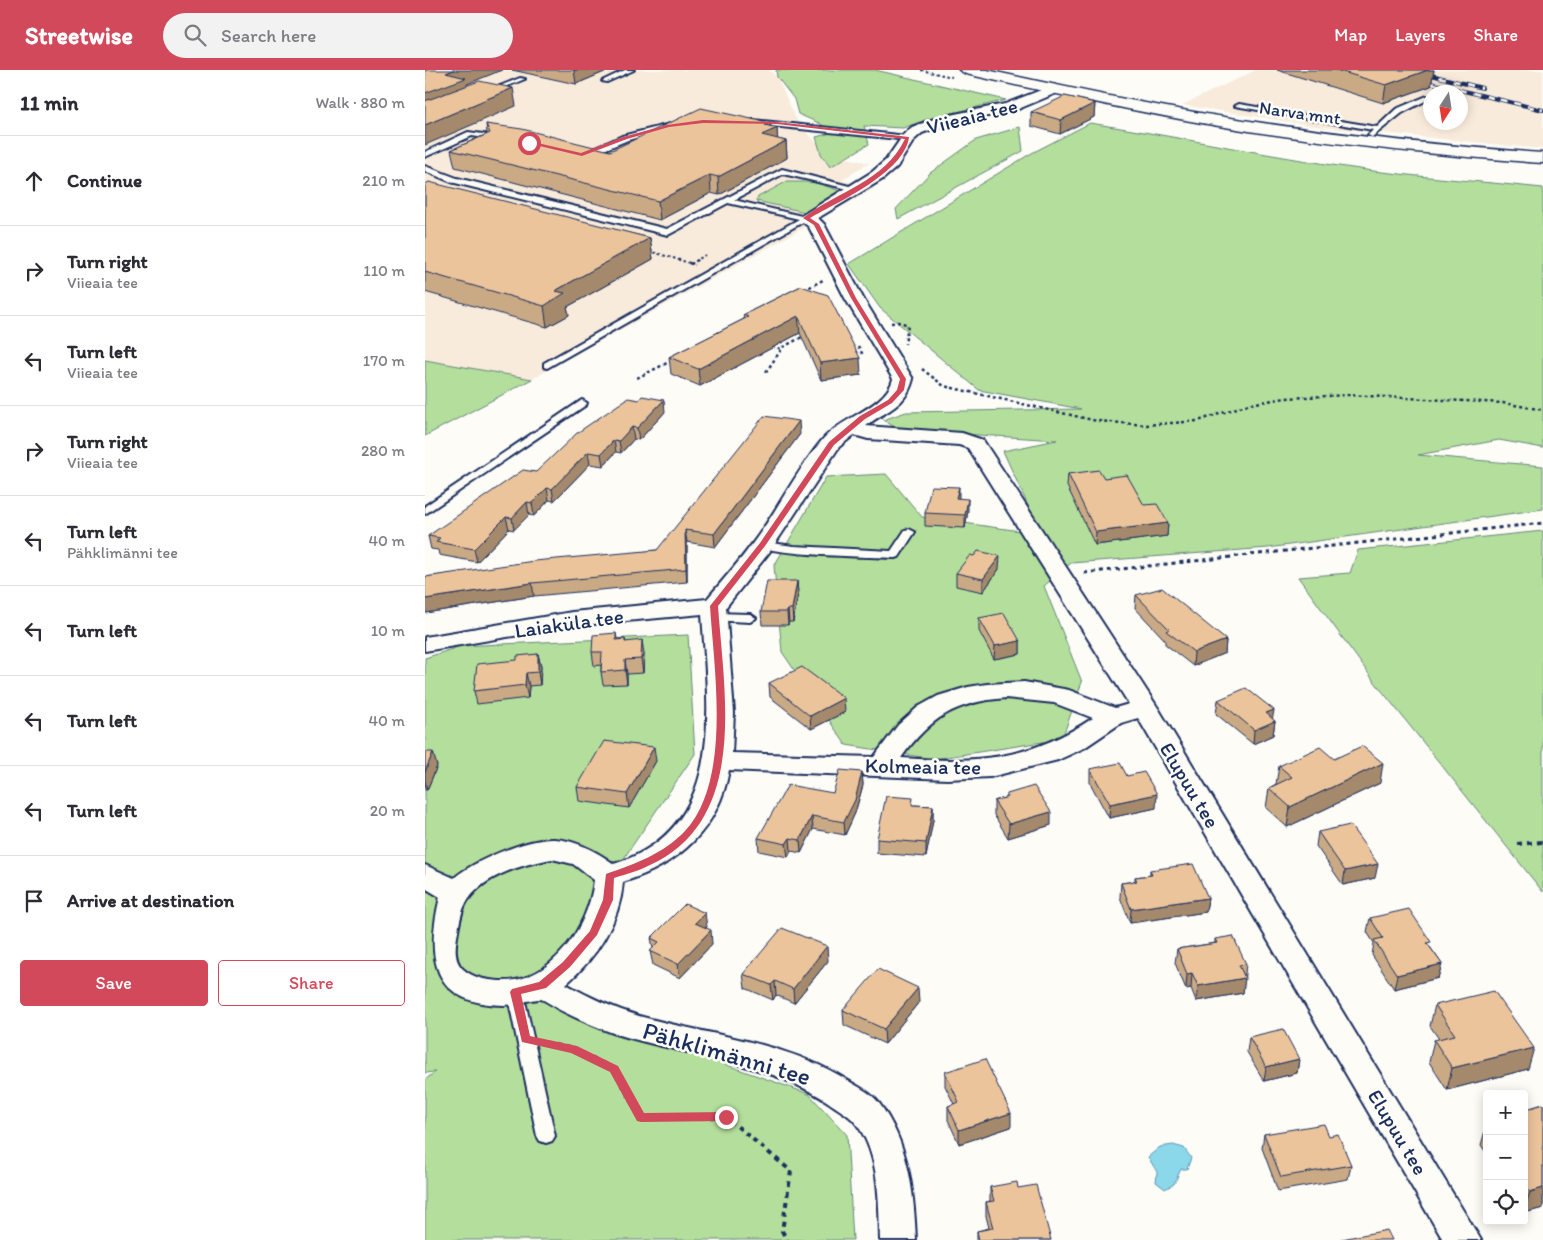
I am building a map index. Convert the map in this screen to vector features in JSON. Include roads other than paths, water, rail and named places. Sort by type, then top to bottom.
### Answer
[{"type":"main road","name":"Narva mnt","points":[[966,70],[1209,120],[1372,136],[1543,158]]},
{"type":"street","name":"Viieaia tee","points":[[806,218],[857,189],[887,168],[899,155],[907,138],[924,126],[1014,106],[1031,101],[1054,89]]},
{"type":"street","points":[[609,876],[647,863],[669,849],[688,833],[699,818],[711,795],[721,723],[721,686],[714,612],[763,545],[831,443],[890,402],[902,385],[903,379],[853,298],[816,224],[806,218]]},
{"type":"street","name":"Elupuu tee","points":[[850,428],[868,433],[962,439],[976,444],[1145,708],[1463,1240]]},
{"type":"street","name":"Laiaküla tee","points":[[425,644],[458,640],[572,619],[714,612]]},
{"type":"street","points":[[882,766],[901,738],[927,713],[950,700],[992,690],[1017,688],[1062,695],[1112,716]]},
{"type":"street","name":"Kolmeaia tee","points":[[717,761],[947,770],[990,768],[1019,763],[1075,742],[1112,716],[1145,708]]},
{"type":"street","points":[[552,849],[572,851],[591,861],[609,876],[608,900],[594,932],[567,964],[529,988],[493,993],[472,990],[457,981],[444,969],[440,951],[442,933],[457,893],[484,872],[527,853],[552,849]]},
{"type":"street","points":[[425,875],[457,893]]},
{"type":"street","name":"Pähklimänni tee","points":[[529,988],[565,999],[611,1019],[794,1067],[833,1086],[866,1111],[884,1144],[896,1182],[898,1240]]},
{"type":"lane","points":[[605,81],[631,70]]},
{"type":"lane","points":[[478,96],[522,79]]},
{"type":"lane","points":[[1239,106],[1372,136],[1399,112],[1423,100]]},
{"type":"lane","points":[[743,121],[864,132],[907,138]]},
{"type":"lane","points":[[573,153],[582,155],[595,152],[625,138],[686,123]]},
{"type":"lane","points":[[425,155],[471,134],[510,140]]},
{"type":"lane","points":[[425,168],[455,180],[668,232],[782,171],[857,189]]},
{"type":"lane","points":[[728,200],[806,218]]},
{"type":"lane","points":[[547,365],[806,218]]},
{"type":"lane","points":[[425,511],[582,404]]},
{"type":"lane","points":[[763,545],[794,549],[895,555],[909,532]]},
{"type":"lane","points":[[714,612],[750,618]]},
{"type":"lane","points":[[529,988],[525,1039],[546,1136]]},
{"type":"water","points":[[1173,1145],[1184,1148],[1191,1158],[1187,1169],[1181,1169],[1174,1184],[1165,1189],[1156,1182],[1157,1172],[1148,1157],[1160,1147]]},
{"type":"railway","points":[[1412,70],[1482,88]]},
{"type":"railway","points":[[1418,80],[1543,110]]}]
